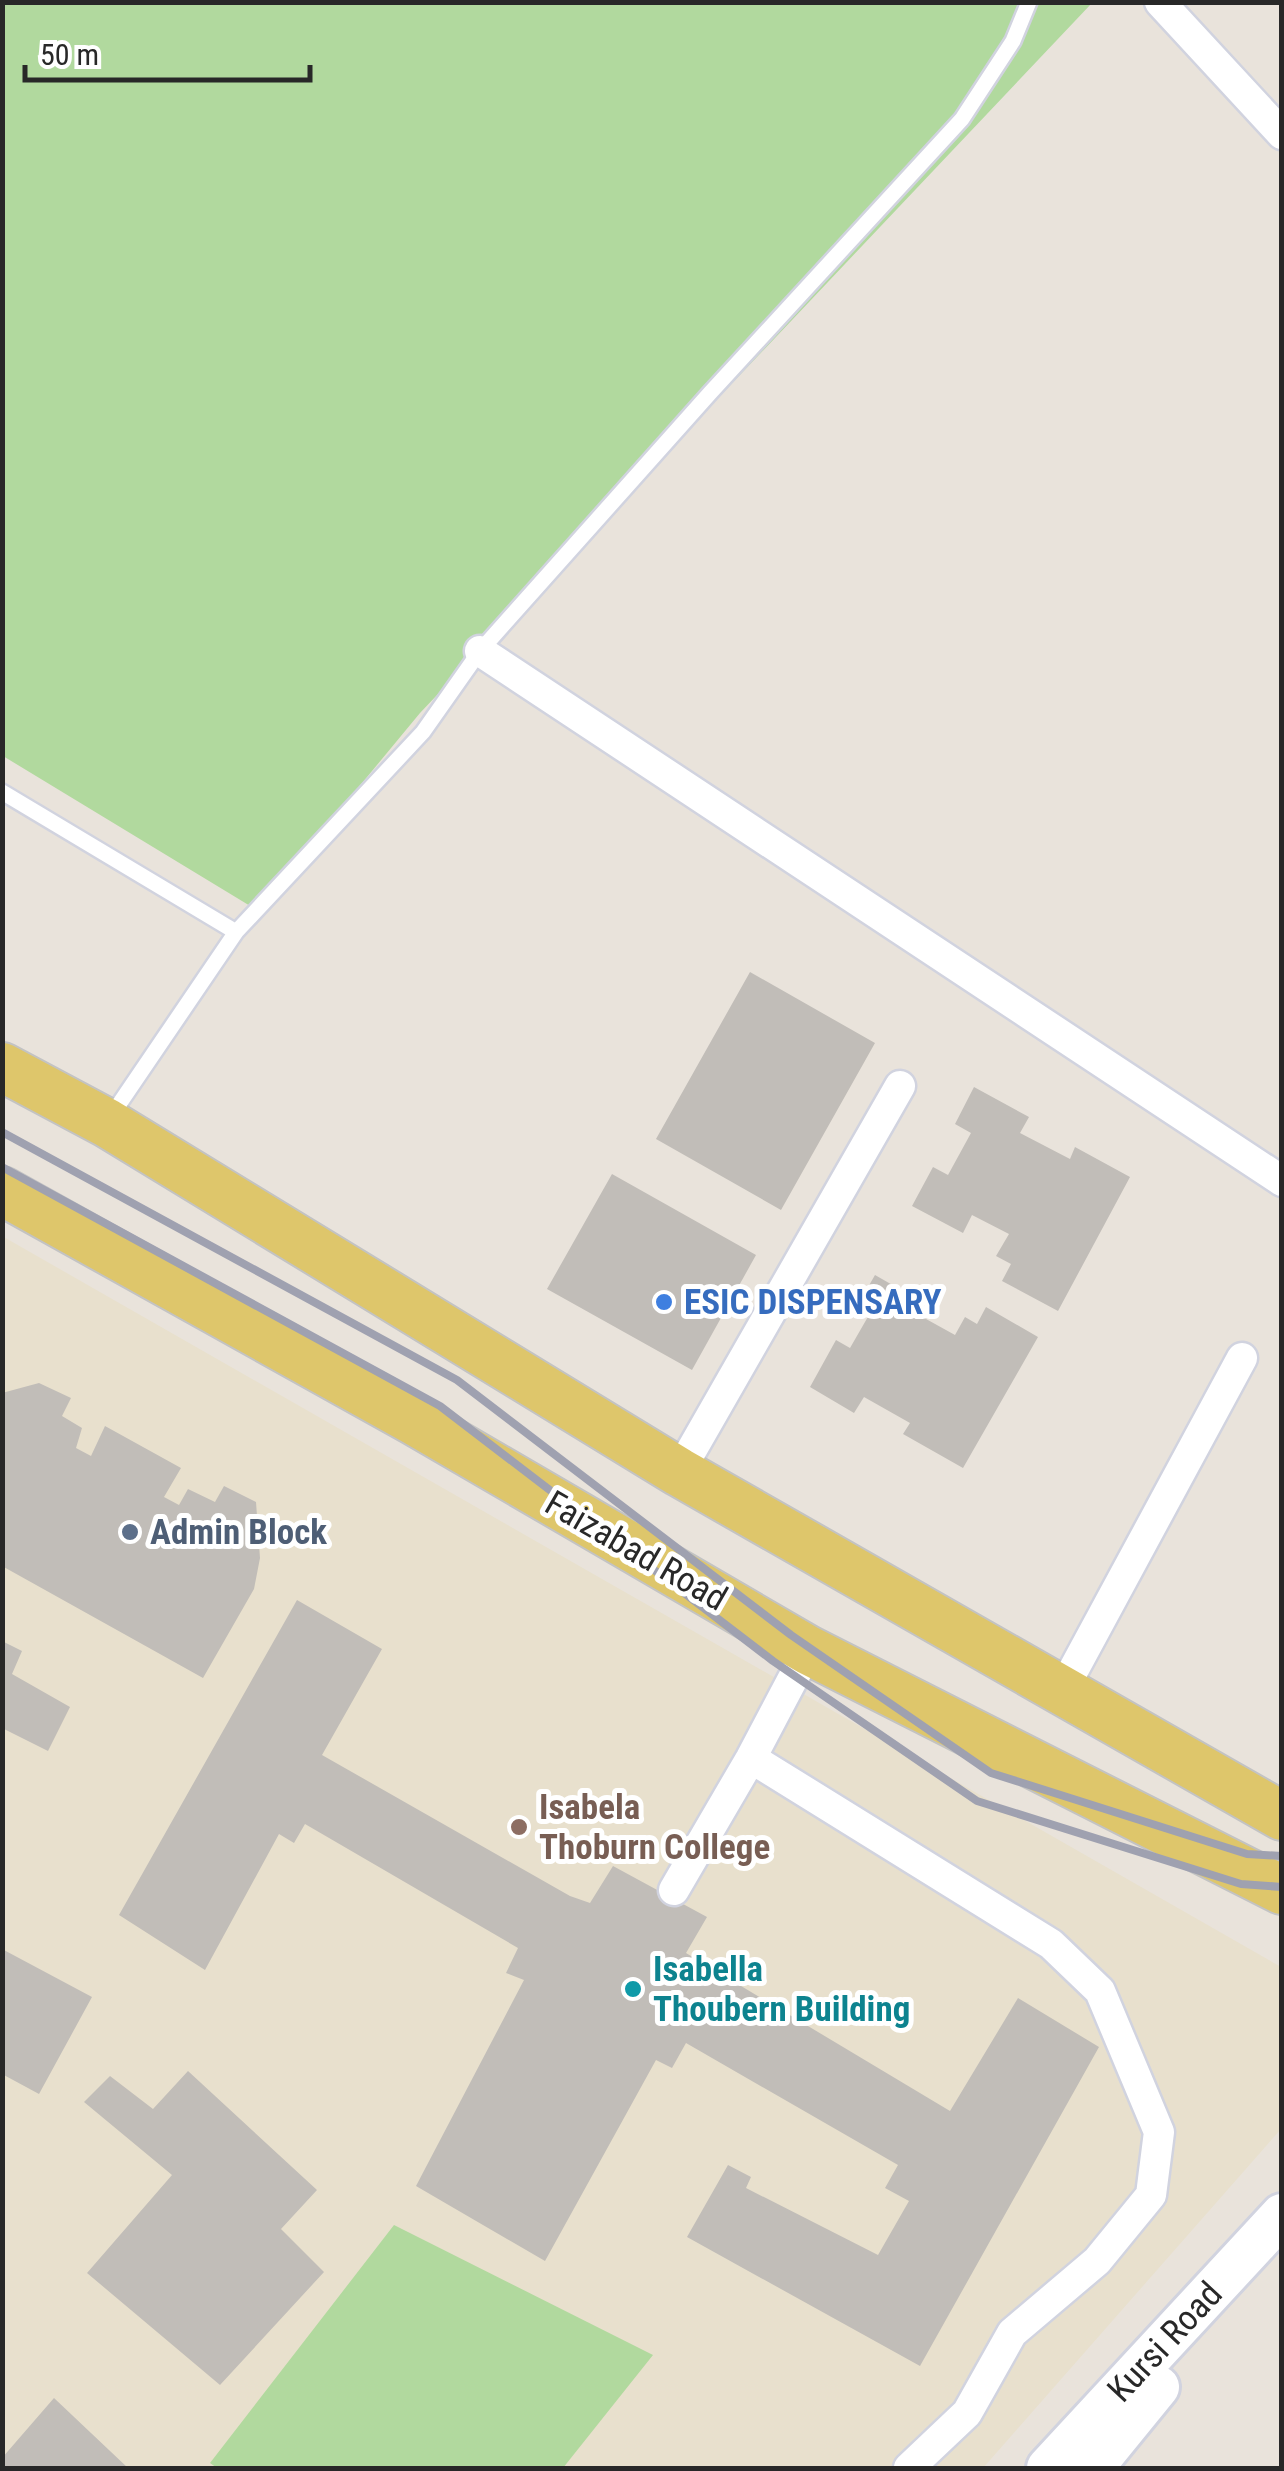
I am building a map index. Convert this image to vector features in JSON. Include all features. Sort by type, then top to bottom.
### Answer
[{"type":"main road","points":[[2,1067],[107,1122],[679,1472],[1282,1816]]},
{"type":"main road","name":"Faizabad Road","points":[[2,1191],[413,1420],[808,1650],[1282,1890]]},
{"type":"main road","name":"Kursi Road","points":[[1048,2468],[1282,2214]]},
{"type":"main road","name":"Kursi Road","points":[[1092,2468],[1282,2236]]},
{"type":"street","points":[[1160,2],[1282,134]]},
{"type":"street","points":[[480,651],[1282,1181]]},
{"type":"street","points":[[679,1472],[900,1086]]},
{"type":"street","points":[[1062,1691],[1242,1358]]},
{"type":"street","points":[[674,1890],[752,1758],[808,1650]]},
{"type":"street","points":[[752,1758],[1051,1944],[1100,1990],[1159,2132],[1151,2195],[1097,2261],[1012,2333],[967,2413],[909,2468]]},
{"type":"lane","points":[[107,1122],[236,932],[423,732],[480,651],[710,393],[962,120],[1013,41],[1029,2]]},
{"type":"lane","points":[[2,792],[236,932]]},
{"type":"shaded area","name":"Isabela Thoburn College","points":[[2,1236],[1281,1967],[1281,2129],[983,2468],[3,2468]]},
{"type":"green space","points":[[2,3],[1092,3],[420,713],[257,910],[3,756]]},
{"type":"green space","points":[[394,2225],[653,2355],[563,2468],[217,2468],[210,2463]]},
{"type":"building","points":[[750,972],[875,1043],[781,1210],[656,1139]]},
{"type":"building","points":[[974,1087],[1029,1117],[1020,1133],[1070,1159],[1075,1147],[1130,1177],[1058,1311],[1002,1281],[1011,1264],[996,1256],[1009,1234],[972,1215],[963,1233],[912,1206],[933,1167],[948,1175],[971,1133],[955,1124]]},
{"type":"building","points":[[612,1174],[756,1255],[692,1370],[547,1289]]},
{"type":"building","points":[[875,1275],[924,1303],[917,1314],[955,1335],[965,1317],[977,1324],[986,1307],[1038,1337],[963,1468],[903,1434],[910,1423],[864,1397],[854,1413],[810,1387],[836,1340],[850,1348],[869,1315],[856,1308]]},
{"type":"building","name":"Admin Block","points":[[39,1383],[71,1398],[62,1416],[82,1428],[76,1448],[91,1456],[105,1426],[181,1468],[164,1497],[179,1505],[188,1489],[215,1502],[224,1486],[256,1502],[260,1558],[254,1589],[203,1678],[2,1566],[2,1393]]},
{"type":"building","name":"Isabella Thoubern Building","points":[[297,1600],[382,1649],[322,1755],[570,1896],[590,1903],[613,1866],[707,1917],[686,1953],[950,2111],[1018,1998],[1099,2047],[920,2366],[687,2237],[728,2165],[751,2177],[746,2188],[878,2255],[909,2201],[885,2188],[898,2165],[686,2043],[672,2068],[656,2060],[545,2261],[416,2186],[524,1980],[506,1973],[518,1948],[305,1824],[294,1843],[279,1834],[205,1970],[119,1915]]},
{"type":"building","points":[[2,1641],[22,1651],[12,1674],[70,1707],[48,1751],[2,1728]]},
{"type":"building","points":[[2,1949],[92,1997],[39,2094],[2,2074]]},
{"type":"building","points":[[188,2071],[317,2190],[281,2229],[324,2272],[220,2385],[87,2273],[172,2175],[84,2102],[110,2076],[153,2109]]},
{"type":"building","points":[[54,2398],[128,2468],[2,2468],[2,2458]]},
{"type":"railway","points":[[2,1132],[457,1380],[791,1635],[991,1773],[1247,1854],[1282,1856]]},
{"type":"railway","points":[[2,1167],[440,1406],[773,1661],[977,1801],[1241,1884],[1282,1887]]},
{"type":"place","name":"ESIC DISPENSARY","points":[[664,1302]]},
{"type":"place","name":"Admin Block","points":[[130,1532]]},
{"type":"place","name":"Isabela Thoburn College","points":[[519,1827]]},
{"type":"place","name":"Isabella Thoubern Building","points":[[633,1989]]}]
